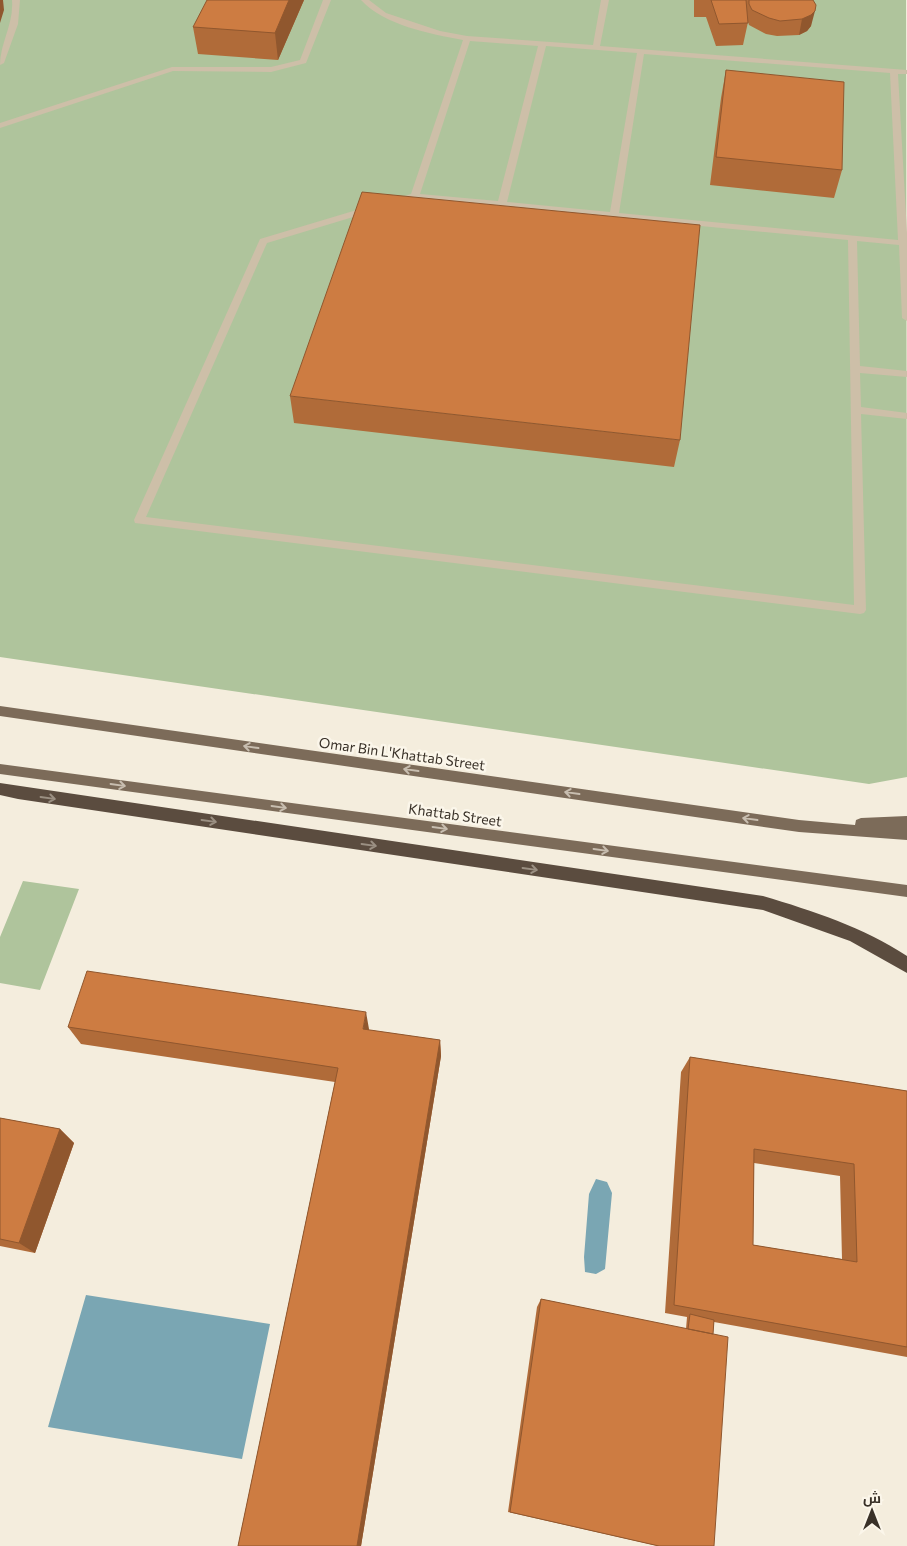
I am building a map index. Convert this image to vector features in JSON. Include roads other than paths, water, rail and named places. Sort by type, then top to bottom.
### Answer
[{"type":"highway","points":[[0,789],[764,903],[835,926],[894,956],[907,965]]},
{"type":"main road","name":"Omar Bin L'Khattab Street","points":[[0,711],[799,826]]},
{"type":"main road","name":"Khattab Street","points":[[0,769],[907,891]]},
{"type":"main road","points":[[799,826],[907,822]]},
{"type":"main road","points":[[799,826],[907,834]]},
{"type":"lane","points":[[0,62],[7,48],[18,9],[16,0]]},
{"type":"lane","points":[[0,126],[172,68],[190,66],[255,71],[291,67],[303,61],[328,0]]},
{"type":"lane","points":[[365,0],[383,16],[440,33],[467,38],[907,72]]},
{"type":"lane","points":[[596,48],[605,0]]},
{"type":"lane","points":[[415,196],[467,38]]},
{"type":"lane","points":[[502,204],[543,44]]},
{"type":"lane","points":[[614,215],[641,51]]},
{"type":"lane","points":[[894,71],[907,318]]},
{"type":"lane","points":[[386,204],[415,196],[903,243]]},
{"type":"lane","points":[[377,207],[263,241],[139,520],[860,610],[852,238]]},
{"type":"lane","points":[[855,369],[907,374]]},
{"type":"lane","points":[[855,410],[907,416]]},
{"type":"water","points":[[596,1179],[607,1182],[612,1193],[605,1269],[596,1274],[585,1272],[584,1257],[589,1194]]},
{"type":"water","points":[[86,1295],[270,1324],[242,1459],[48,1427]]}]
